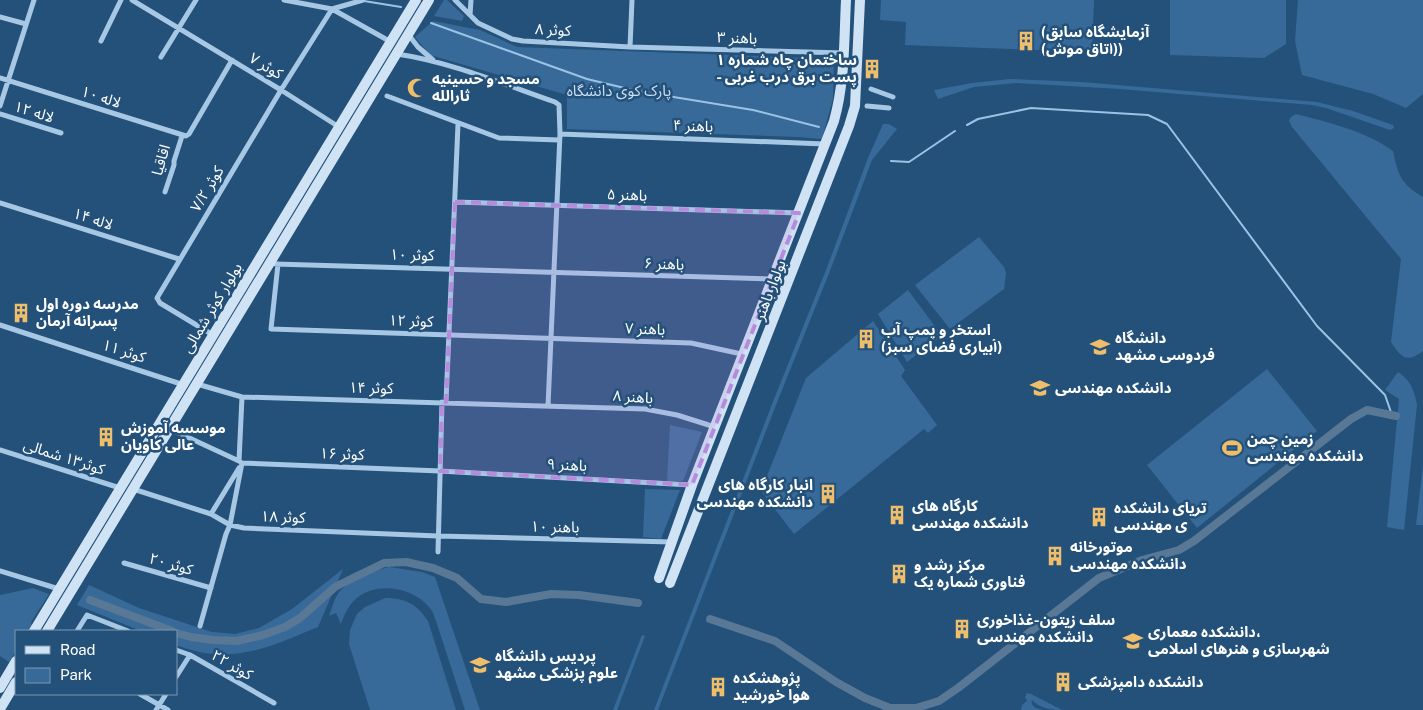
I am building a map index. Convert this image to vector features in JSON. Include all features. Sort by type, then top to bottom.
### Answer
[{"type":"street","points":[[0,106],[34,0]]},
{"type":"street","points":[[101,41],[121,0]]},
{"type":"street","name":"کوثر ۷","points":[[132,0],[339,127]]},
{"type":"street","points":[[161,57],[196,0]]},
{"type":"street","points":[[284,0],[332,9],[391,42]]},
{"type":"street","points":[[332,9],[363,0]]},
{"type":"street","name":"بولوار کوثر شمالی","points":[[35,630],[416,0]]},
{"type":"street","name":"بولوار کوثر شمالی","points":[[48,630],[251,295],[274,264],[429,0]]},
{"type":"street","name":"کوثر ۸","points":[[455,0],[478,23],[512,39],[630,47]]},
{"type":"street","points":[[470,15],[471,0]]},
{"type":"street","points":[[630,47],[632,0]]},
{"type":"street","name":"بولوار باهنر","points":[[846,0],[844,53],[839,102],[826,144],[692,485],[660,575],[672,579],[841,150],[855,106],[860,0]]},
{"type":"street","name":"کوثر ۷/۲","points":[[213,336],[157,298],[281,90],[332,9]]},
{"type":"street","points":[[0,17],[26,24]]},
{"type":"street","points":[[408,34],[433,61]]},
{"type":"street","name":"باهنر ۳","points":[[630,47],[844,53]]},
{"type":"street","points":[[397,54],[433,61],[554,102],[560,108],[548,406]]},
{"type":"street","name":"اقاقیا","points":[[165,192],[184,136],[189,134],[232,60]]},
{"type":"street","name":"لاله ۱۰","points":[[0,78],[184,136]]},
{"type":"street","points":[[871,89],[893,97]]},
{"type":"street","points":[[387,96],[499,138],[559,140]]},
{"type":"street","points":[[867,106],[889,108]]},
{"type":"street","name":"لاله ۱۲","points":[[0,114],[61,133]]},
{"type":"street","points":[[438,552],[440,470],[449,334],[458,124]]},
{"type":"street","name":"باهنر ۴","points":[[560,134],[826,144]]},
{"type":"street","name":"باهنر ۵","points":[[455,202],[799,212]]},
{"type":"street","name":"لاله ۱۴","points":[[0,203],[179,259]]},
{"type":"street","name":"کوثر ۱۰","points":[[274,264],[452,268],[554,273]]},
{"type":"street","name":"کوثر ۱۲","points":[[274,264],[271,329],[550,339]]},
{"type":"street","name":"باهنر ۶","points":[[554,273],[773,280]]},
{"type":"street","points":[[241,290],[246,295],[251,295]]},
{"type":"street","points":[[761,310],[776,316]]},
{"type":"street","points":[[223,319],[227,320],[232,326]]},
{"type":"street","name":"کوثر ۱۱","points":[[0,325],[184,385]]},
{"type":"street","name":"باهنر ۷","points":[[550,339],[691,343],[737,353]]},
{"type":"street","name":"کوثر ۱۴","points":[[196,384],[242,397],[548,406]]},
{"type":"street","points":[[200,626],[230,525],[240,462],[242,397]]},
{"type":"street","name":"باهنر ۸","points":[[548,406],[645,409],[678,415],[716,427]]},
{"type":"street","name":"کوثر ۱۶","points":[[170,429],[240,462],[440,470]]},
{"type":"street","name":"کوثر۱۳ شمالی","points":[[0,450],[120,488]]},
{"type":"street","points":[[211,514],[240,462]]},
{"type":"street","name":"باهنر ۹","points":[[440,470],[692,485]]},
{"type":"street","name":"کوثر ۱۸","points":[[133,489],[211,514],[230,525],[244,528],[438,536]]},
{"type":"street","name":"باهنر ۱۰","points":[[438,536],[672,542]]},
{"type":"street","name":"کوثر ۲۰","points":[[124,563],[211,588]]},
{"type":"street","points":[[0,571],[60,589]]},
{"type":"street","points":[[78,630],[87,615],[125,630]]},
{"type":"street","name":"کوثر ۲۲","points":[[178,651],[190,655],[274,703]]},
{"type":"street","points":[[178,674],[190,655]]},
{"type":"street","points":[[1,683],[15,662]]},
{"type":"street","points":[[0,709],[15,684]]},
{"type":"street","points":[[141,695],[158,708],[168,710]]},
{"type":"street","points":[[158,708],[165,695]]},
{"type":"highlighted area","points":[[455,202],[799,213],[692,485],[440,471],[442,402],[446,402]]},
{"type":"green space","points":[[444,0],[447,0],[464,16],[462,21],[434,16]]},
{"type":"green space","points":[[881,0],[1094,0],[1092,52],[905,45],[906,22],[880,20]]},
{"type":"green space","points":[[1170,0],[1286,0],[1286,44],[1264,58],[1170,55]]},
{"type":"green space","points":[[1298,0],[1423,0],[1423,94],[1406,108],[1373,94],[1302,75],[1295,41]]},
{"type":"green space","name":"پارک کوی دانشگاه","points":[[433,21],[480,30],[517,47],[834,59],[833,98],[822,139],[567,129],[567,95],[430,55],[415,37]]},
{"type":"green space","points":[[1010,79],[1082,82],[1317,102],[1353,111],[1393,125],[1394,128],[1390,130],[1312,105],[1120,89],[1016,83],[974,87],[938,99],[934,90]]},
{"type":"green space","points":[[1296,114],[1346,128],[1371,138],[1393,151],[1399,173],[1405,183],[1423,197],[1423,351],[1417,355],[1408,358],[1404,357],[1391,342],[1401,259],[1292,127],[1289,121]]},
{"type":"green space","points":[[883,124],[889,124],[897,129],[872,160],[658,710],[654,710],[868,158]]},
{"type":"green space","points":[[979,237],[1004,267],[1006,273],[1004,289],[950,329],[915,285]]},
{"type":"green space","points":[[908,290],[942,336],[907,362],[878,314]]},
{"type":"green space","points":[[873,321],[905,370],[901,376],[937,425],[928,433],[924,429],[794,534],[761,491],[806,378]]},
{"type":"green space","name":"زمین چمن دانشکده مهندسی","points":[[1267,369],[1317,431],[1197,528],[1147,465]]},
{"type":"green space","points":[[1398,372],[1406,378],[1411,386],[1417,405],[1404,530],[1387,527],[1399,399],[1385,390]]},
{"type":"green space","points":[[670,425],[702,432],[683,481],[667,481]]},
{"type":"green space","points":[[1423,465],[1423,525],[1416,525]]},
{"type":"green space","points":[[645,489],[680,490],[661,539],[643,537]]},
{"type":"green space","points":[[389,567],[422,572],[435,577],[480,710],[465,710],[433,614],[422,600],[414,595],[395,589],[375,590],[365,593],[354,600],[341,624],[336,613],[329,616],[337,596],[345,586],[363,576]]},
{"type":"green space","points":[[343,569],[318,627],[282,642],[248,652],[214,654],[196,651],[178,646],[178,630],[139,630],[77,605],[89,585],[139,608],[212,632],[235,634],[259,628],[292,609]]},
{"type":"green space","points":[[33,588],[49,594],[31,622],[32,627],[30,630],[15,630],[15,653],[9,662],[0,656],[0,595]]},
{"type":"green space","points":[[385,598],[399,599],[410,603],[428,621],[456,710],[370,710],[349,644],[350,630],[357,614],[365,607]]},
{"type":"green space","points":[[642,635],[645,636],[617,710],[613,710]]},
{"type":"green space","points":[[1027,693],[1062,710],[1046,708],[1032,700],[1033,706],[1042,710],[1021,710],[1022,705],[1027,701],[1025,697]]},
{"type":"waterway","points":[[364,1],[401,7]]},
{"type":"waterway","points":[[431,23],[587,79],[637,91],[753,110],[819,127]]},
{"type":"waterway","points":[[967,125],[978,119],[1031,108],[1148,115],[1167,124],[1317,326],[1385,395],[1392,415]]},
{"type":"waterway","points":[[891,161],[909,162],[955,131]]},
{"type":"waterway","points":[[710,619],[775,641],[836,682],[865,698],[890,708],[916,708],[939,701],[958,688],[1099,578],[1142,560],[1179,550],[1194,541],[1351,419],[1367,410],[1396,416]]},
{"type":"waterway","points":[[178,634],[213,640],[237,641],[263,635],[285,627],[300,618],[335,587],[384,563],[406,562],[433,568],[457,578],[481,599],[506,602],[551,594],[579,595],[638,603]]},
{"type":"waterway","points":[[90,600],[169,630]]},
{"type":"place","name":"(آزمایشگاه سابق (اتاق موش))","points":[[1026,41]]},
{"type":"place","name":"ساختمان چاه شماره ۱ - پست برق درب غربی","points":[[872,69]]},
{"type":"place","name":"مسجد و حسینیه ثارالله","points":[[417,88]]},
{"type":"place","name":"مدرسه دوره اول پسرانه آرمان","points":[[21,313]]},
{"type":"place","name":"استخر و پمپ آب (آبیاری فضای سبز)","points":[[866,339]]},
{"type":"place","name":"دانشگاه فردوسی مشهد","points":[[1100,347]]},
{"type":"place","name":"دانشکده مهندسی","points":[[1040,388]]},
{"type":"place","name":"موسسه آموزش عالی کاویان","points":[[106,437]]},
{"type":"place","name":"زمین چمن دانشکده مهندسی","points":[[1232,448]]},
{"type":"place","name":"انبار کارگاه های دانشکده مهندسی","points":[[828,494]]},
{"type":"place","name":"کارگاه های دانشکده مهندسی","points":[[897,515]]},
{"type":"place","name":"تریای دانشکده ی مهندسی","points":[[1099,517]]},
{"type":"place","name":"موتورخانه دانشکده مهندسی","points":[[1055,556]]},
{"type":"place","name":"مرکز رشد و فناوری شماره یک","points":[[899,574]]},
{"type":"place","name":"سلف زیتون-غذاخوری دانشکده مهندسی","points":[[962,629]]},
{"type":"place","name":"دانشکده معماری، شهرسازی و هنرهای اسلامی","points":[[1133,641]]},
{"type":"place","name":"پردیس دانشگاه علوم پزشکی مشهد","points":[[480,665]]},
{"type":"place","name":"دانشکده دامپزشکی","points":[[1063,682]]},
{"type":"place","name":"پژوهشکده هوا خورشید","points":[[718,687]]}]
